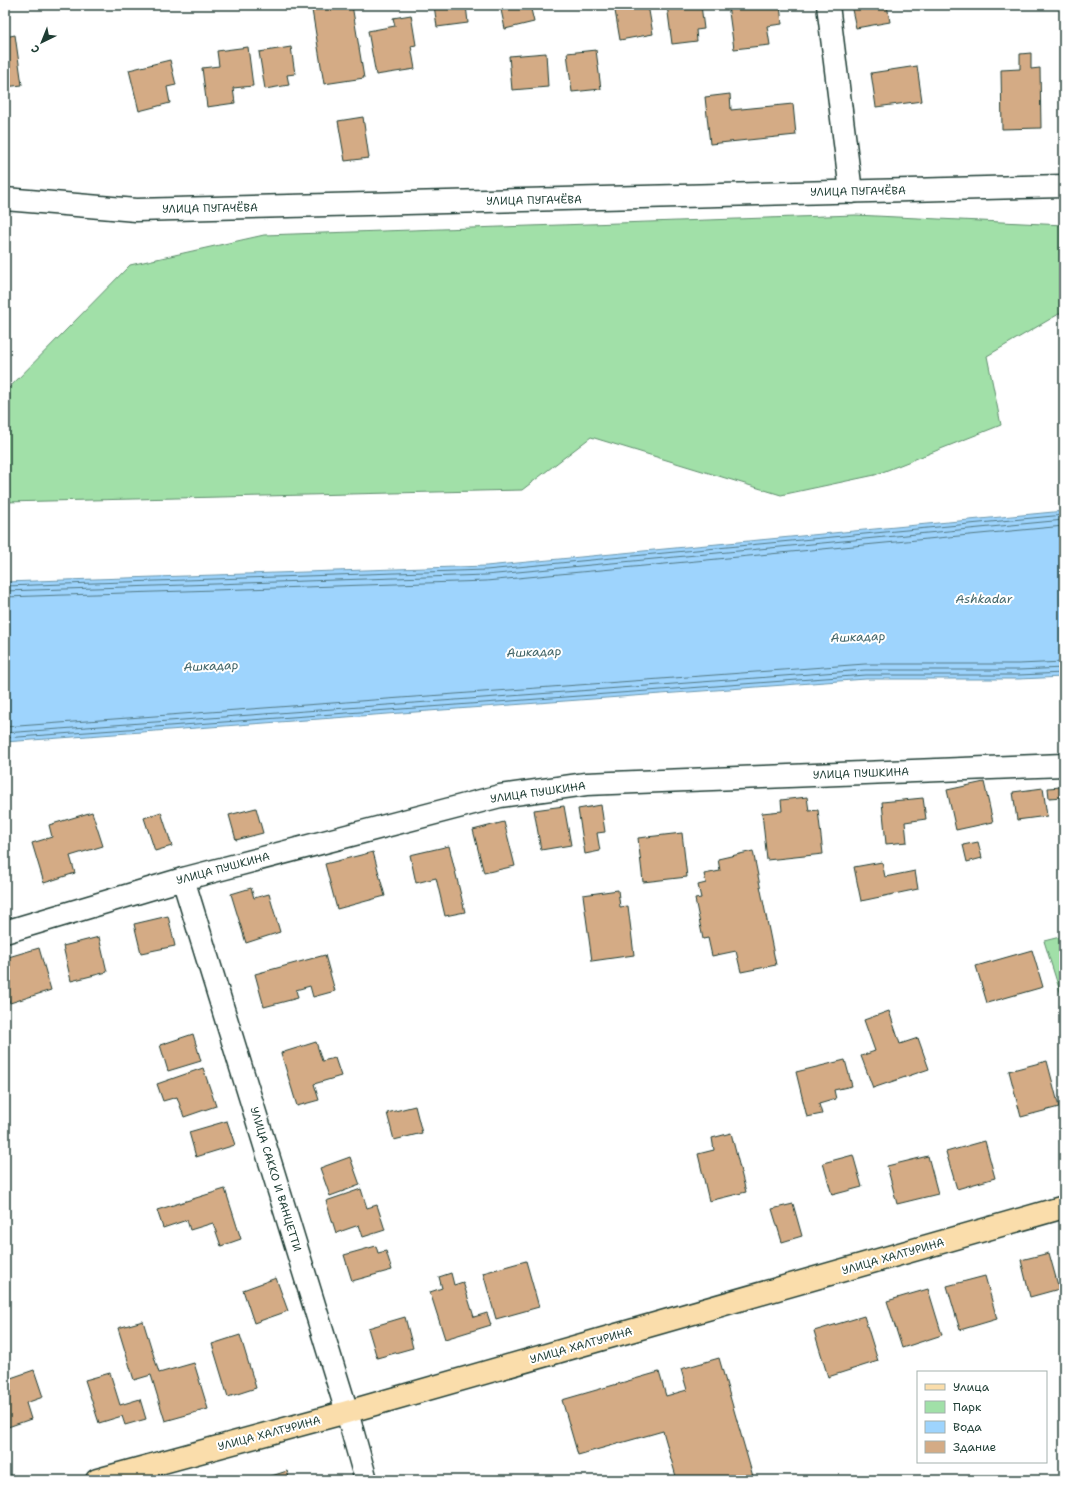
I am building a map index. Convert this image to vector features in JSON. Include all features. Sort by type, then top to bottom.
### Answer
[{"type":"main road","name":"УЛИЦА ХАЛТУРИНА","points":[[97,1480],[347,1412],[1064,1207]]},
{"type":"street","points":[[828,5],[851,192]]},
{"type":"street","name":"УЛИЦА ПУГАЧЁВА","points":[[5,199],[136,210],[1064,186]]},
{"type":"street","name":"УЛИЦА ПУШКИНА","points":[[5,932],[183,879],[500,796],[586,784],[1064,765]]},
{"type":"street","name":"УЛИЦА САККО И ВАНЦЕТТИ","points":[[183,879],[347,1412],[366,1480]]},
{"type":"green space","points":[[855,215],[1064,225],[1064,311],[987,356],[1001,425],[875,475],[781,495],[591,437],[522,490],[5,502],[5,392],[130,265],[264,235]]},
{"type":"green space","points":[[1064,936],[1064,1004],[1044,941]]},
{"type":"water","name":"Ashkadar","points":[[1064,511],[1064,677],[1019,679],[866,679],[5,742],[5,582],[486,566]]},
{"type":"building","points":[[352,5],[364,78],[324,84],[312,10]]},
{"type":"building","points":[[434,5],[466,5],[468,23],[437,27]]},
{"type":"building","points":[[500,5],[530,5],[534,22],[505,29]]},
{"type":"building","points":[[614,5],[648,5],[653,34],[620,40]]},
{"type":"building","points":[[667,5],[701,5],[704,29],[696,30],[697,41],[672,44]]},
{"type":"building","points":[[728,5],[780,5],[782,24],[767,26],[770,45],[734,49]]},
{"type":"building","points":[[851,5],[887,5],[890,22],[856,28]]},
{"type":"building","points":[[411,15],[416,45],[411,46],[415,69],[376,75],[368,31],[395,26],[393,18]]},
{"type":"building","points":[[15,35],[22,85],[5,87],[5,37]]},
{"type":"building","points":[[248,47],[253,86],[233,88],[235,103],[207,107],[202,68],[219,66],[217,51]]},
{"type":"building","points":[[291,47],[295,74],[287,75],[289,85],[265,89],[259,52]]},
{"type":"building","points":[[596,50],[601,89],[572,92],[567,53]]},
{"type":"building","points":[[546,53],[548,87],[512,90],[509,56]]},
{"type":"building","points":[[1031,53],[1031,69],[1040,68],[1041,128],[1002,129],[1001,70],[1020,69],[1020,54]]},
{"type":"building","points":[[170,60],[176,85],[167,87],[170,103],[139,111],[129,70]]},
{"type":"building","points":[[917,66],[922,101],[876,107],[871,73]]},
{"type":"building","points":[[730,94],[731,110],[793,104],[796,135],[710,144],[705,97]]},
{"type":"building","points":[[363,117],[369,158],[345,161],[338,121]]},
{"type":"building","points":[[984,782],[993,822],[956,830],[947,790]]},
{"type":"building","points":[[1061,787],[1062,797],[1049,798],[1048,788]]},
{"type":"building","points":[[1043,788],[1047,816],[1017,820],[1013,792]]},
{"type":"building","points":[[807,797],[809,811],[818,810],[823,854],[767,860],[762,813],[782,811],[781,800]]},
{"type":"building","points":[[923,798],[926,819],[905,822],[907,842],[886,844],[882,802]]},
{"type":"building","points":[[601,805],[605,832],[597,833],[600,851],[585,854],[578,809]]},
{"type":"building","points":[[564,806],[571,845],[541,850],[534,810]]},
{"type":"building","points":[[256,808],[263,833],[236,840],[229,815]]},
{"type":"building","points":[[92,812],[103,846],[70,856],[75,873],[44,883],[32,843],[52,837],[49,825]]},
{"type":"building","points":[[161,812],[172,846],[155,851],[144,818]]},
{"type":"building","points":[[504,822],[515,866],[484,873],[473,830]]},
{"type":"building","points":[[682,833],[687,877],[643,882],[638,838]]},
{"type":"building","points":[[978,842],[982,858],[967,862],[963,845]]},
{"type":"building","points":[[449,846],[465,912],[445,916],[436,878],[416,883],[410,855]]},
{"type":"building","points":[[753,851],[776,965],[741,972],[736,951],[712,956],[708,938],[703,939],[695,899],[701,898],[698,885],[706,883],[704,874],[720,871],[718,859]]},
{"type":"building","points":[[373,852],[385,896],[337,909],[325,864]]},
{"type":"building","points":[[882,862],[885,877],[915,871],[918,889],[861,901],[854,867]]},
{"type":"building","points":[[251,888],[254,898],[269,894],[280,932],[246,943],[231,894]]},
{"type":"building","points":[[618,890],[620,907],[628,906],[634,955],[592,961],[583,895]]},
{"type":"building","points":[[168,916],[175,946],[141,953],[134,924]]},
{"type":"building","points":[[99,937],[107,972],[71,981],[63,946]]},
{"type":"building","points":[[39,948],[51,990],[10,1003],[5,987],[5,958]]},
{"type":"building","points":[[1032,950],[1043,987],[987,1003],[976,966]]},
{"type":"building","points":[[325,955],[335,991],[313,997],[310,986],[296,990],[298,998],[264,1007],[255,974]]},
{"type":"building","points":[[889,1011],[900,1044],[918,1038],[929,1069],[873,1088],[861,1056],[875,1051],[864,1020]]},
{"type":"building","points":[[193,1034],[201,1061],[168,1071],[160,1045]]},
{"type":"building","points":[[316,1042],[322,1061],[335,1058],[341,1076],[314,1084],[319,1100],[297,1106],[281,1053]]},
{"type":"building","points":[[845,1060],[852,1086],[834,1090],[836,1099],[819,1104],[822,1114],[807,1117],[796,1072]]},
{"type":"building","points":[[1047,1061],[1059,1107],[1021,1117],[1009,1071]]},
{"type":"building","points":[[203,1068],[216,1106],[184,1117],[177,1097],[163,1101],[157,1084]]},
{"type":"building","points":[[415,1106],[422,1133],[394,1140],[387,1113]]},
{"type":"building","points":[[227,1121],[235,1145],[196,1157],[189,1132]]},
{"type":"building","points":[[731,1133],[746,1192],[709,1201],[698,1154],[714,1150],[712,1138]]},
{"type":"building","points":[[985,1141],[995,1178],[957,1189],[946,1152]]},
{"type":"building","points":[[853,1155],[862,1187],[832,1195],[823,1163]]},
{"type":"building","points":[[928,1156],[938,1194],[897,1204],[887,1166]]},
{"type":"building","points":[[350,1157],[360,1185],[330,1196],[320,1168]]},
{"type":"building","points":[[225,1189],[241,1239],[221,1246],[213,1223],[190,1230],[187,1220],[163,1228],[157,1210]]},
{"type":"building","points":[[361,1189],[367,1208],[377,1205],[385,1230],[363,1237],[359,1225],[336,1233],[326,1201]]},
{"type":"building","points":[[793,1204],[802,1236],[782,1242],[772,1209]]},
{"type":"building","points":[[376,1246],[378,1253],[386,1251],[392,1270],[352,1281],[344,1255]]},
{"type":"building","points":[[1049,1253],[1059,1289],[1030,1297],[1021,1260]]},
{"type":"building","points":[[526,1261],[539,1307],[496,1319],[483,1273]]},
{"type":"building","points":[[451,1273],[454,1285],[463,1282],[474,1317],[487,1313],[491,1325],[445,1339],[430,1292],[442,1288],[439,1277]]},
{"type":"building","points":[[985,1276],[997,1319],[960,1330],[947,1286]]},
{"type":"building","points":[[276,1278],[288,1311],[254,1323],[243,1290]]},
{"type":"building","points":[[928,1289],[942,1335],[902,1348],[887,1301]]},
{"type":"building","points":[[864,1316],[878,1361],[828,1377],[814,1331]]},
{"type":"building","points":[[405,1317],[413,1348],[377,1358],[368,1328]]},
{"type":"building","points":[[143,1321],[159,1373],[194,1363],[208,1409],[165,1421],[151,1375],[134,1380],[118,1328]]},
{"type":"building","points":[[240,1335],[256,1388],[228,1397],[212,1344]]},
{"type":"building","points":[[719,1358],[754,1480],[677,1480],[663,1431],[578,1455],[562,1400],[659,1372],[666,1396],[687,1390],[681,1369]]},
{"type":"building","points":[[34,1370],[43,1397],[26,1403],[31,1419],[8,1427],[5,1417],[5,1380]]},
{"type":"building","points":[[110,1373],[120,1405],[140,1399],[146,1419],[125,1425],[122,1416],[99,1423],[85,1380]]},
{"type":"building","points":[[287,1471],[290,1480],[259,1480]]},
{"type":"water label","name":"Ашкадар","points":[[858,637]]},
{"type":"water label","name":"Ашкадар","points":[[534,652]]},
{"type":"water label","name":"Ашкадар","points":[[211,666]]}]
